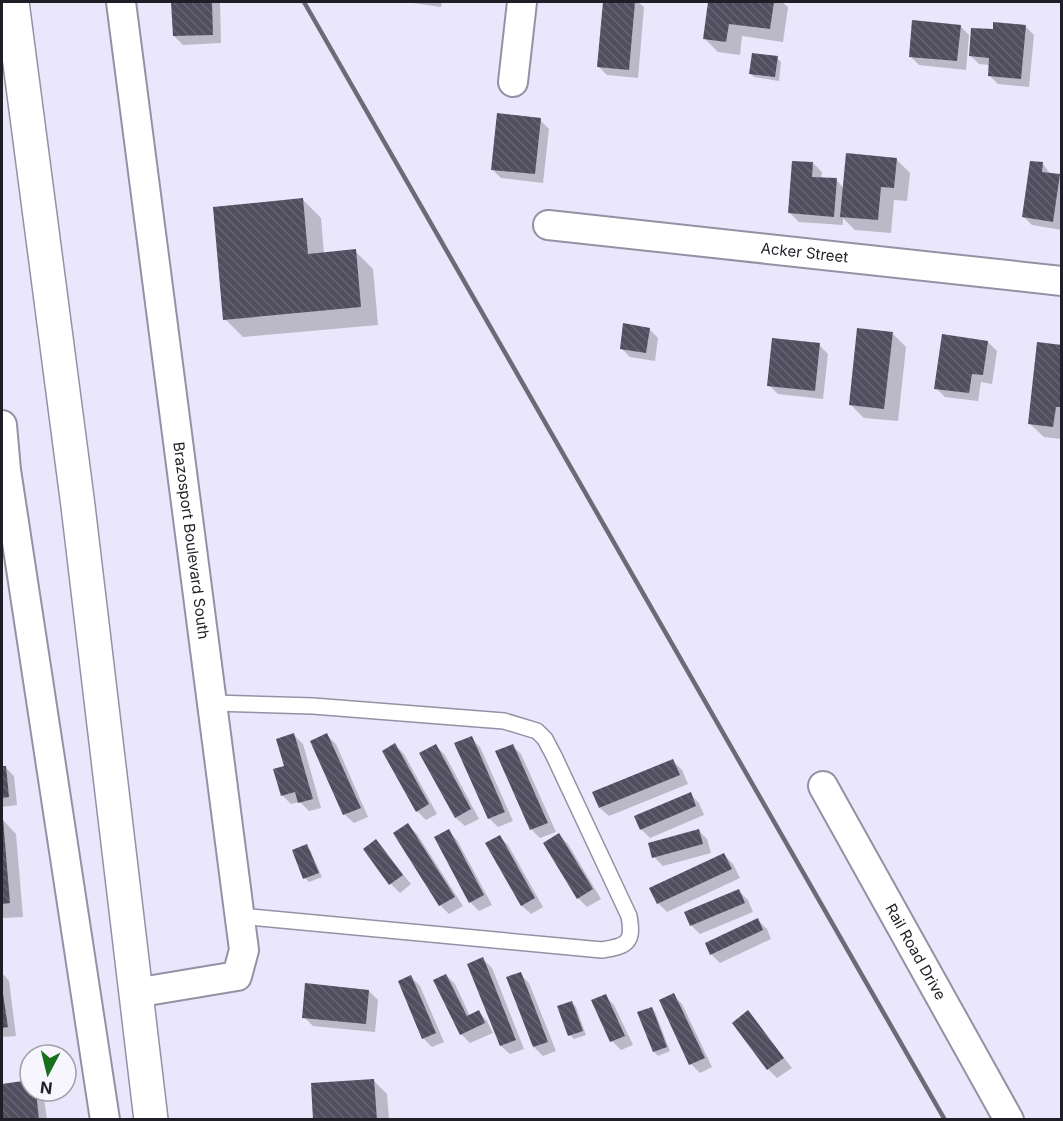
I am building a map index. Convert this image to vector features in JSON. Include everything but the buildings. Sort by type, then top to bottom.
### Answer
[{"type":"main road","points":[[12,2],[79,518],[151,1119]]},
{"type":"street","name":"Brazosport Boulevard South","points":[[121,2],[244,950],[237,976],[135,993]]},
{"type":"street","points":[[513,82],[522,2]]},
{"type":"street","name":"Acker Street","points":[[548,225],[1062,281]]},
{"type":"street","points":[[2,425],[6,471],[105,1119]]},
{"type":"street","name":"Rail Road Drive","points":[[823,786],[1009,1119]]},
{"type":"lane","points":[[212,703],[313,706],[504,721],[537,731],[545,738],[555,756],[629,916],[632,931],[622,947],[602,950],[239,916]]},
{"type":"railway","points":[[304,2],[945,1120]]}]
